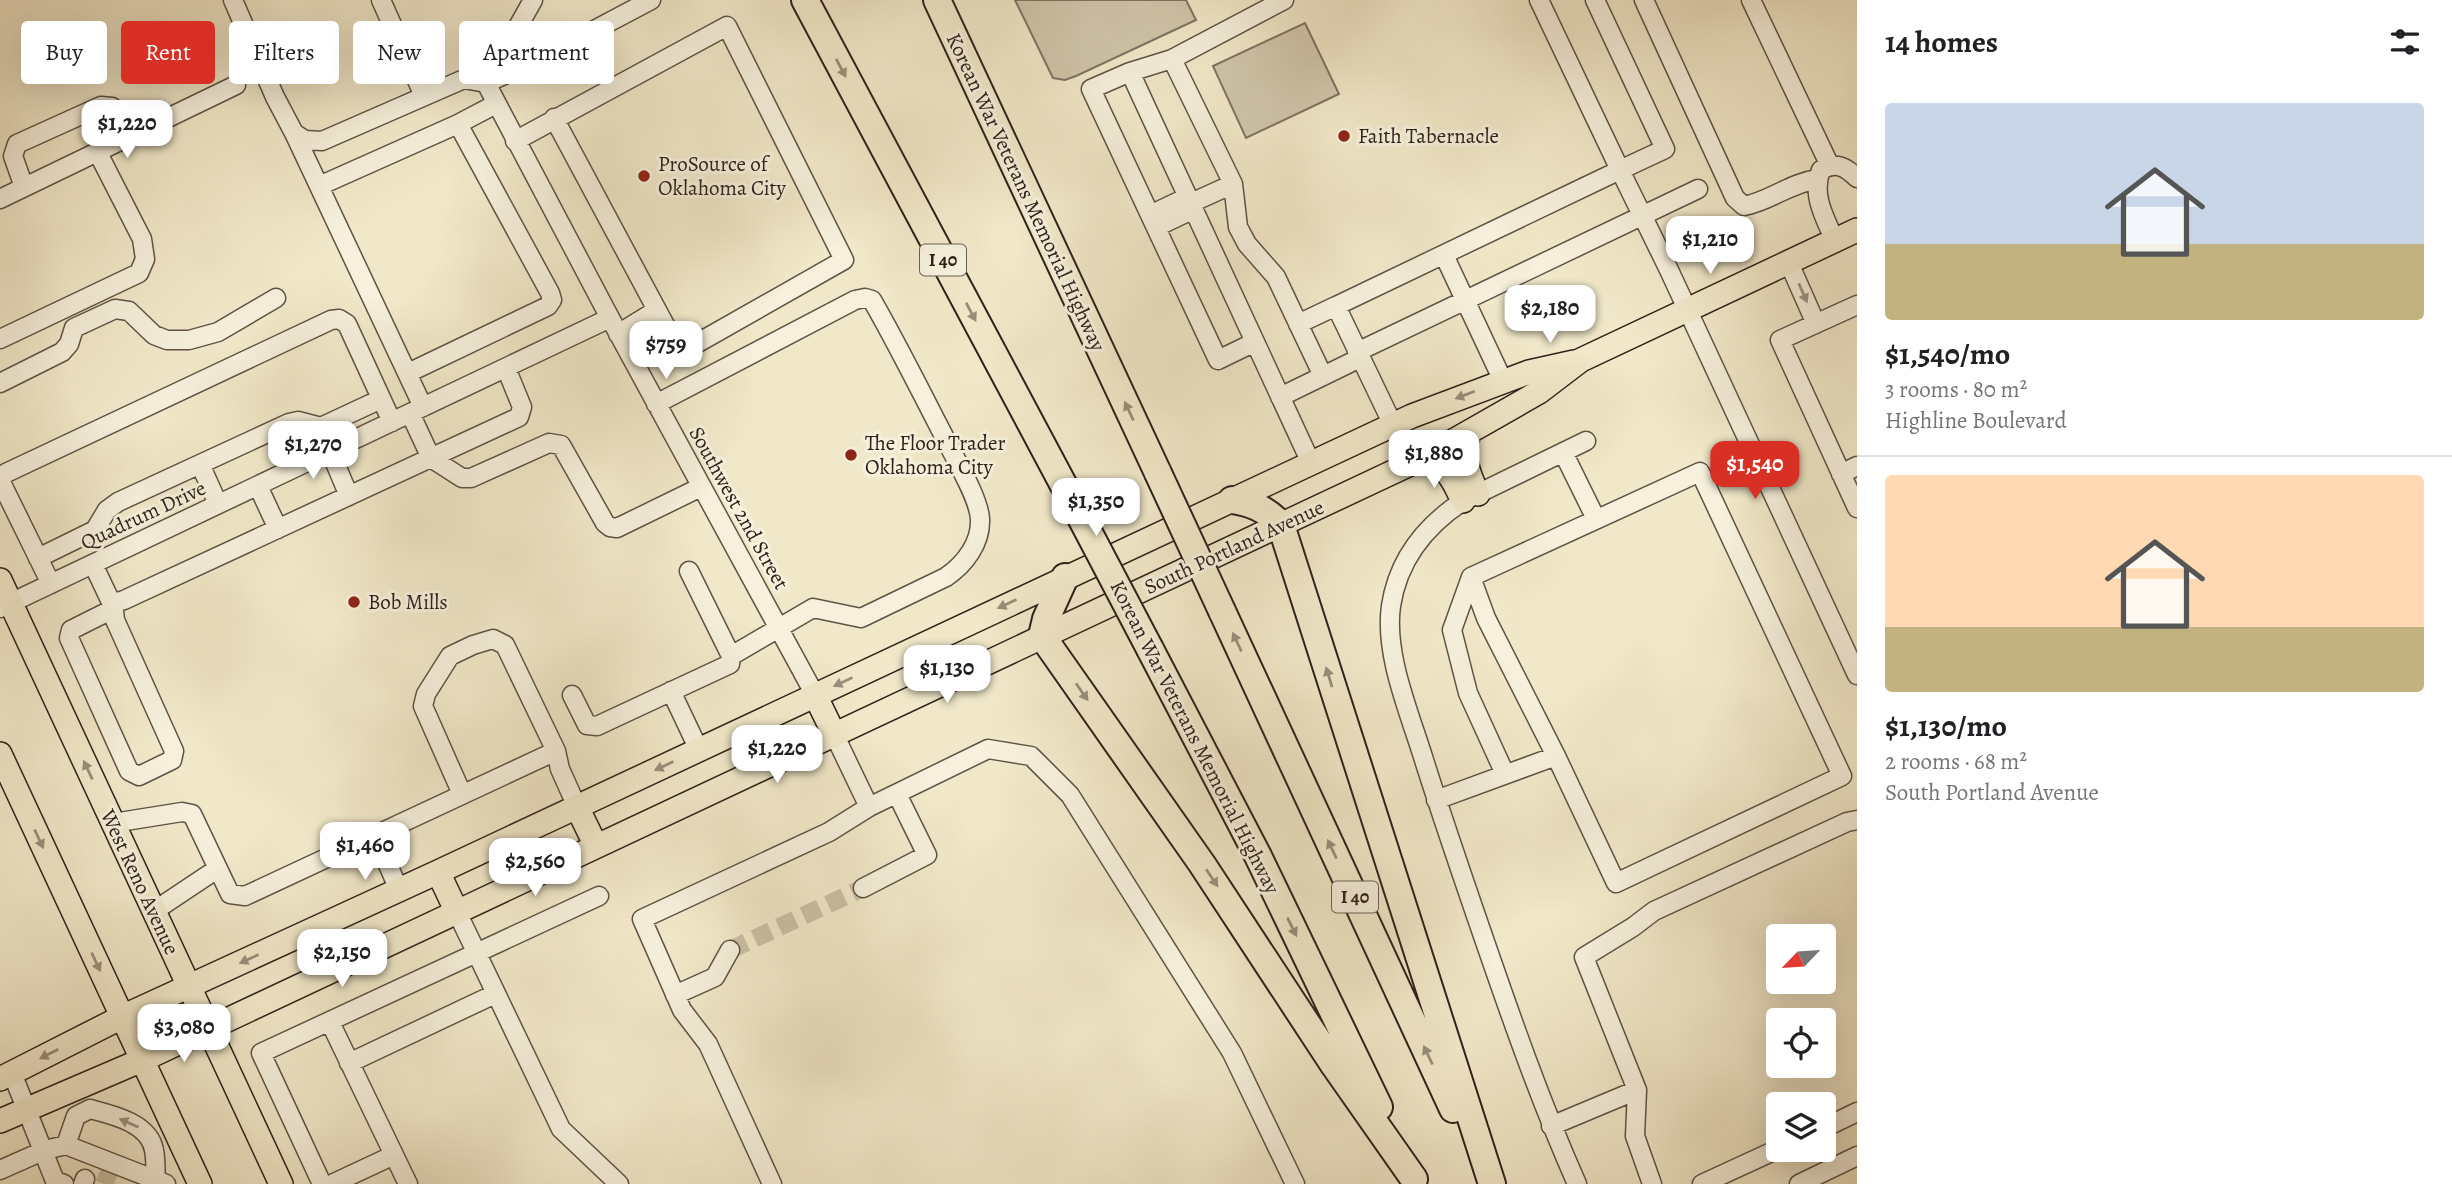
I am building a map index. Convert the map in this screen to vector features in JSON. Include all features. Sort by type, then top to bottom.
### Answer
[{"type":"highway","name":"Korean War Veterans Memorial Highway","points":[[938,2],[1489,1184]]},
{"type":"highway","name":"Korean War Veterans Memorial Highway","points":[[807,3],[1258,856],[1415,1182]]},
{"type":"highway","points":[[1231,500],[1250,503],[1270,513],[1281,525],[1489,1184]]},
{"type":"highway","points":[[1065,577],[1046,619],[1042,636],[1202,864],[1334,1065],[1415,1182]]},
{"type":"main road","name":"South Portland Avenue","points":[[6,1076],[122,1017],[439,872],[1393,425],[1529,372],[1581,360],[1857,230]]},
{"type":"main road","name":"South Portland Avenue","points":[[0,1121],[142,1060],[456,910],[1425,457],[1539,393],[1581,360]]},
{"type":"main road","points":[[1468,434],[1464,458],[1471,497]]},
{"type":"main road","points":[[1425,457],[1441,464],[1471,497]]},
{"type":"main road","name":"West Reno Avenue","points":[[0,580],[5,606],[113,823],[281,1184]]},
{"type":"main road","points":[[815,695],[834,734]]},
{"type":"main road","points":[[0,754],[197,1178]]},
{"type":"main road","points":[[577,807],[596,846]]},
{"type":"main road","points":[[439,872],[456,910]]},
{"type":"street","points":[[233,0],[275,97],[408,373],[431,458],[462,478],[471,478],[549,443],[561,444],[605,523],[617,528],[701,487]]},
{"type":"street","points":[[381,0],[424,96]]},
{"type":"street","points":[[521,21],[533,0]]},
{"type":"street","points":[[611,21],[651,0]]},
{"type":"street","points":[[1539,0],[1857,674]]},
{"type":"street","points":[[1298,324],[1665,149],[1595,0]]},
{"type":"street","points":[[1644,0],[1735,198],[1744,206],[1753,204],[1799,182],[1818,179]]},
{"type":"street","points":[[1751,0],[1830,166]]},
{"type":"street","points":[[1255,342],[1218,360],[1091,89],[1130,72],[1172,59],[1273,2]]},
{"type":"street","points":[[515,141],[554,118],[727,26],[844,260],[680,353],[554,118]]},
{"type":"street","points":[[1172,59],[1233,184],[1238,228],[1252,251],[1276,277],[1323,376]]},
{"type":"street","points":[[1130,72],[1311,463]]},
{"type":"street","points":[[294,133],[305,140],[322,141],[459,81]]},
{"type":"street","name":"Southwest 2nd Street","points":[[486,84],[614,326],[815,695]]},
{"type":"street","points":[[0,199],[236,85]]},
{"type":"street","points":[[319,186],[458,124],[496,104]]},
{"type":"street","points":[[24,187],[13,156],[17,144],[101,106],[112,107],[130,137]]},
{"type":"street","points":[[408,373],[548,306],[552,300],[458,124]]},
{"type":"street","points":[[0,339],[139,272],[145,259],[142,239],[98,153]]},
{"type":"street","points":[[1835,241],[1818,199],[1821,170],[1840,165],[1857,178]]},
{"type":"street","points":[[1153,221],[1233,184]]},
{"type":"street","points":[[1280,397],[1465,300],[1698,189]]},
{"type":"street","points":[[1444,255],[1503,381]]},
{"type":"street","points":[[1789,263],[1816,324]]},
{"type":"street","points":[[0,383],[62,352],[69,344],[74,328],[115,309],[129,311],[154,335],[167,340],[189,340],[218,332],[276,298]]},
{"type":"street","points":[[656,404],[855,300],[872,300],[890,330],[967,483],[980,519],[976,540],[968,557],[958,569],[861,618],[813,608],[731,656]]},
{"type":"street","points":[[1857,304],[1780,340],[1849,470],[1857,508]]},
{"type":"street","points":[[1336,306],[1393,425]]},
{"type":"street","name":"Quadrum Drive","points":[[5,606],[506,368],[657,310]]},
{"type":"street","points":[[51,584],[0,480],[6,473],[331,320],[339,319],[347,324],[392,422]]},
{"type":"street","points":[[93,564],[113,605],[115,620],[174,751],[172,760],[139,776],[129,771],[69,639],[71,629],[113,605],[519,417],[522,407],[506,368]]},
{"type":"street","points":[[38,558],[95,530],[111,506],[200,464],[289,424],[298,421],[321,427],[382,399]]},
{"type":"street","points":[[1577,1184],[1531,1076],[1436,800],[1392,654],[1391,608],[1406,558],[1417,541],[1445,513],[1471,497],[1586,441]]},
{"type":"street","points":[[330,451],[349,496]]},
{"type":"street","points":[[1563,452],[1596,519]]},
{"type":"street","points":[[200,464],[218,505]]},
{"type":"street","points":[[1471,577],[1486,618],[1616,883],[1842,776],[1700,472],[1471,577],[1452,630],[1468,692],[1505,774]]},
{"type":"street","points":[[258,486],[278,529]]},
{"type":"street","points":[[572,695],[587,725],[597,726],[730,664],[731,656],[689,572]]},
{"type":"street","points":[[463,794],[423,706],[426,694],[450,656],[494,639],[505,645],[556,751],[560,769],[577,807]]},
{"type":"street","points":[[671,691],[699,750]]},
{"type":"street","points":[[834,734],[869,807]]},
{"type":"street","points":[[772,1184],[708,1044],[682,1010],[642,919],[829,832],[869,807],[988,749],[1031,756],[1070,795],[1231,1053],[1295,1184]]},
{"type":"street","points":[[113,823],[182,812],[192,814],[230,894],[245,896],[556,751]]},
{"type":"street","points":[[1436,800],[1556,756]]},
{"type":"street","points":[[863,888],[928,855],[897,794]]},
{"type":"street","points":[[1652,1184],[1635,1136],[1637,1090],[1584,957],[1633,928],[1654,911],[1847,822],[1857,820]]},
{"type":"street","points":[[374,835],[399,890]]},
{"type":"street","points":[[154,911],[217,869]]},
{"type":"street","points":[[322,1184],[261,1054],[599,896]]},
{"type":"street","points":[[456,910],[561,1129],[620,1184]]},
{"type":"street","points":[[675,995],[715,977],[730,950]]},
{"type":"street","points":[[349,1063],[495,994]]},
{"type":"street","points":[[330,1022],[408,1184]]},
{"type":"street","points":[[6,1076],[27,1109],[56,1183]]},
{"type":"street","points":[[1551,1126],[1637,1090]]},
{"type":"street","points":[[66,1145],[76,1116],[90,1109],[109,1114],[144,1129],[154,1147],[164,1182]]},
{"type":"street","points":[[1836,1122],[1857,1112]]},
{"type":"street","points":[[0,1170],[45,1150],[66,1145],[132,1173],[164,1182],[197,1178]]},
{"type":"street","points":[[332,1184],[394,1155]]},
{"type":"street","points":[[1702,1184],[1766,1155]]},
{"type":"street","points":[[1799,1184],[1857,1156]]},
{"type":"shaded area","points":[[1015,0],[1186,0],[1196,20],[1065,80],[1053,78]]},
{"type":"shaded area","points":[[1305,23],[1339,94],[1246,138],[1213,66]]},
{"type":"tunnel","points":[[730,950],[863,888]]},
{"type":"tunnel","points":[[104,1184],[111,1168]]},
{"type":"place","name":"Faith Tabernacle","points":[[1344,136]]},
{"type":"place","name":"ProSource of Oklahoma City","points":[[644,176]]},
{"type":"place","name":"The Floor Trader Oklahoma City","points":[[851,455]]},
{"type":"place","name":"Bob Mills","points":[[354,602]]}]
